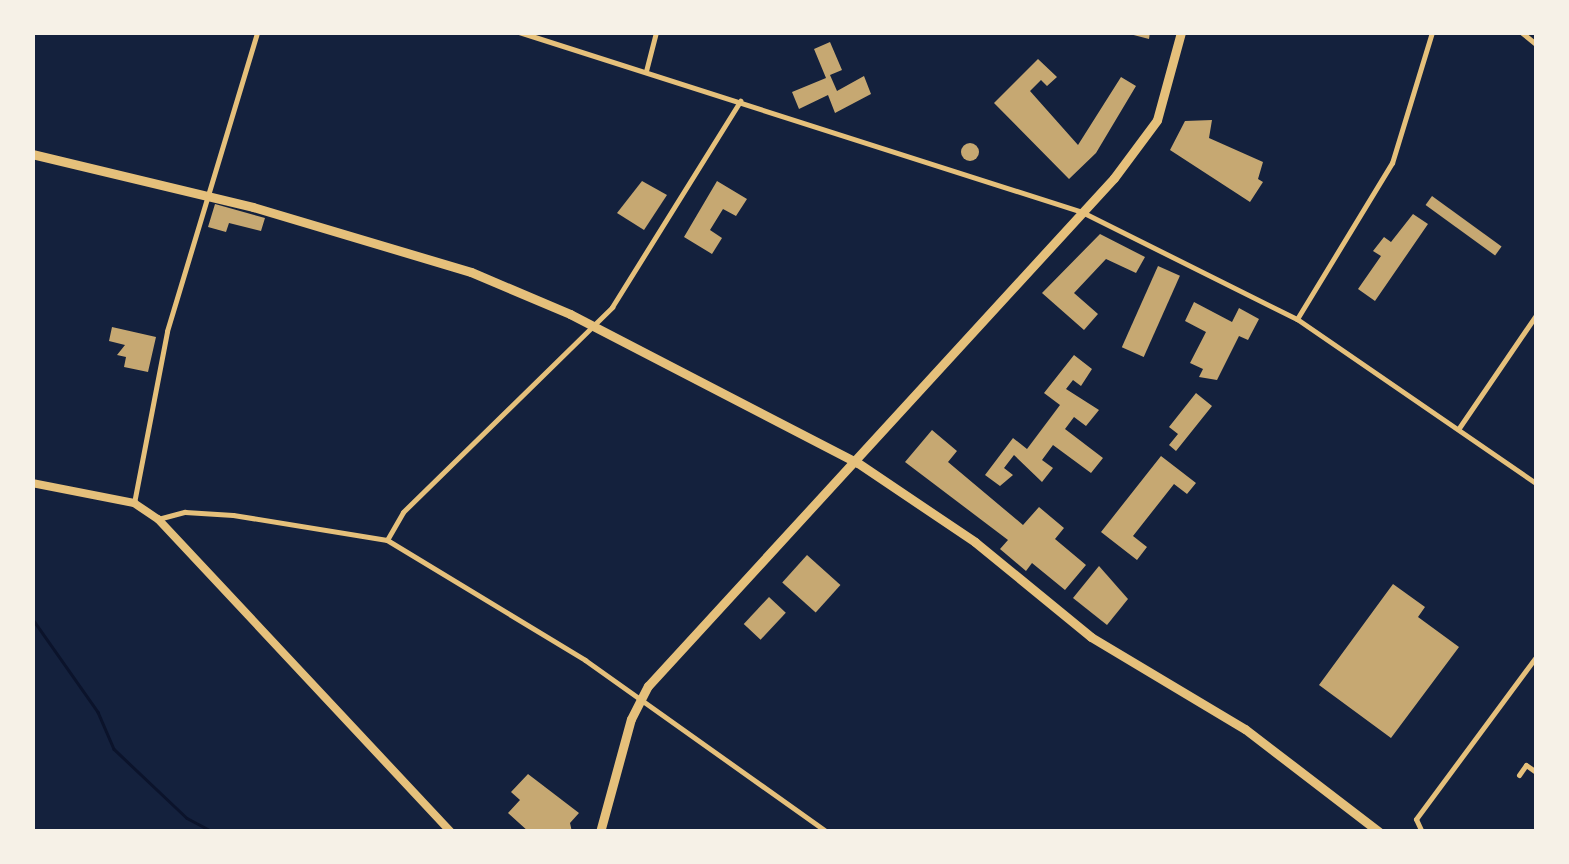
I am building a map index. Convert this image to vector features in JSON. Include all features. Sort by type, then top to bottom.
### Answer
[{"type":"highway","points":[[600,832],[638,702],[672,654],[858,463],[1082,212],[1157,120],[1181,32]]},
{"type":"highway","points":[[32,154],[204,194],[470,272],[594,328],[858,463],[975,542],[1091,637],[1245,729],[1380,832]]},
{"type":"main road","points":[[32,483],[134,503],[158,519],[451,832]]},
{"type":"street","points":[[134,503],[167,331],[204,194],[256,32]]},
{"type":"street","points":[[518,32],[1082,212],[1297,320],[1536,484]]},
{"type":"street","points":[[646,71],[656,32]]},
{"type":"street","points":[[1297,320],[1392,164],[1432,32]]},
{"type":"street","points":[[1521,32],[1536,44]]},
{"type":"street","points":[[387,540],[403,512],[594,328],[740,100]]},
{"type":"street","points":[[1458,429],[1536,315]]},
{"type":"street","points":[[158,519],[185,512],[233,515],[387,540],[585,660],[638,702],[827,832]]},
{"type":"street","points":[[1422,832],[1416,820],[1536,657]]},
{"type":"street","points":[[1519,775],[1526,764],[1536,772]]},
{"type":"building","points":[[1122,32],[1150,32],[1149,39]]},
{"type":"building","points":[[830,42],[842,70],[830,75],[837,91],[864,76],[871,94],[835,113],[828,95],[799,109],[792,92],[826,78],[814,49]]},
{"type":"building","points":[[1038,59],[1057,77],[1047,86],[1041,80],[1030,91],[1078,145],[1121,77],[1136,86],[1096,153],[1069,179],[994,103]]},
{"type":"building","points":[[1212,120],[1209,138],[1263,162],[1258,179],[1263,182],[1250,202],[1170,150],[1185,121]]},
{"type":"building","points":[[970,143],[979,152],[970,161],[961,152]]},
{"type":"building","points":[[642,181],[667,195],[644,230],[617,213]]},
{"type":"building","points":[[717,181],[747,199],[736,216],[723,209],[710,230],[722,238],[712,254],[684,237]]},
{"type":"building","points":[[1432,196],[1502,247],[1495,255],[1426,205]]},
{"type":"building","points":[[215,204],[265,218],[261,231],[229,223],[226,232],[208,227]]},
{"type":"building","points":[[1413,214],[1428,224],[1375,301],[1358,289],[1381,256],[1373,251],[1384,237],[1391,242]]},
{"type":"building","points":[[1100,234],[1145,257],[1136,273],[1106,259],[1074,293],[1098,314],[1084,330],[1042,293]]},
{"type":"building","points":[[1158,266],[1180,276],[1144,357],[1122,347]]},
{"type":"building","points":[[1194,302],[1232,322],[1239,308],[1259,319],[1248,340],[1239,336],[1217,380],[1199,377],[1203,369],[1190,363],[1206,332],[1185,321]]},
{"type":"building","points":[[112,327],[156,337],[148,372],[124,367],[126,357],[117,355],[125,345],[109,341]]},
{"type":"building","points":[[1074,355],[1092,369],[1081,386],[1073,380],[1066,389],[1099,410],[1086,426],[1074,417],[1065,429],[1103,458],[1091,473],[1053,445],[1042,460],[1053,468],[1042,482],[1014,455],[1004,468],[1013,475],[1000,486],[985,475],[1013,438],[1027,449],[1060,405],[1044,393]]},
{"type":"building","points":[[1196,393],[1212,406],[1176,451],[1169,445],[1178,434],[1169,427]]},
{"type":"building","points":[[932,430],[957,451],[948,462],[1023,525],[1039,507],[1064,528],[1055,539],[1086,565],[1065,590],[1032,563],[1026,571],[1000,549],[1008,540],[905,462]]},
{"type":"building","points":[[1161,456],[1196,483],[1187,494],[1174,484],[1133,536],[1147,547],[1137,560],[1101,532]]},
{"type":"building","points":[[807,555],[840,585],[816,613],[782,582]]},
{"type":"building","points":[[1099,566],[1128,599],[1107,625],[1073,598]]},
{"type":"building","points":[[1393,584],[1425,607],[1418,617],[1459,647],[1391,738],[1319,685]]},
{"type":"building","points":[[769,597],[786,613],[761,640],[744,624]]},
{"type":"building","points":[[528,774],[579,813],[570,823],[572,832],[529,832],[508,813],[520,800],[511,792]]},
{"type":"waterway","points":[[32,618],[98,712],[114,749],[187,818],[213,832]]}]
